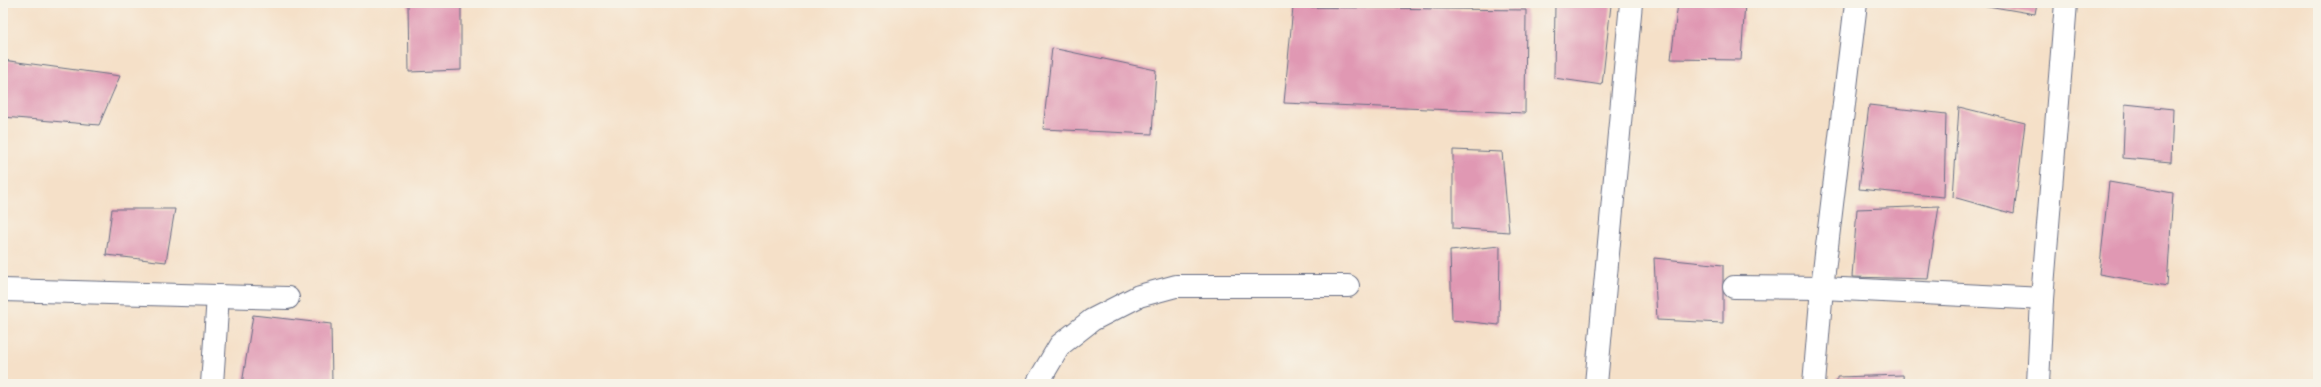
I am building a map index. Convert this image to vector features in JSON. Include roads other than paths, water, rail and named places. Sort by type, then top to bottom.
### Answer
[{"type":"street","points":[[1596,384],[1631,3]]},
{"type":"street","points":[[1814,384],[1822,288],[1856,3]]},
{"type":"street","points":[[2038,384],[2042,299],[2066,3]]},
{"type":"street","points":[[1037,384],[1060,345],[1092,320],[1139,296],[1176,286],[1348,286]]},
{"type":"street","points":[[1734,287],[1822,288],[2042,299]]},
{"type":"street","points":[[3,290],[288,298]]},
{"type":"street","points":[[212,384],[218,296]]}]
